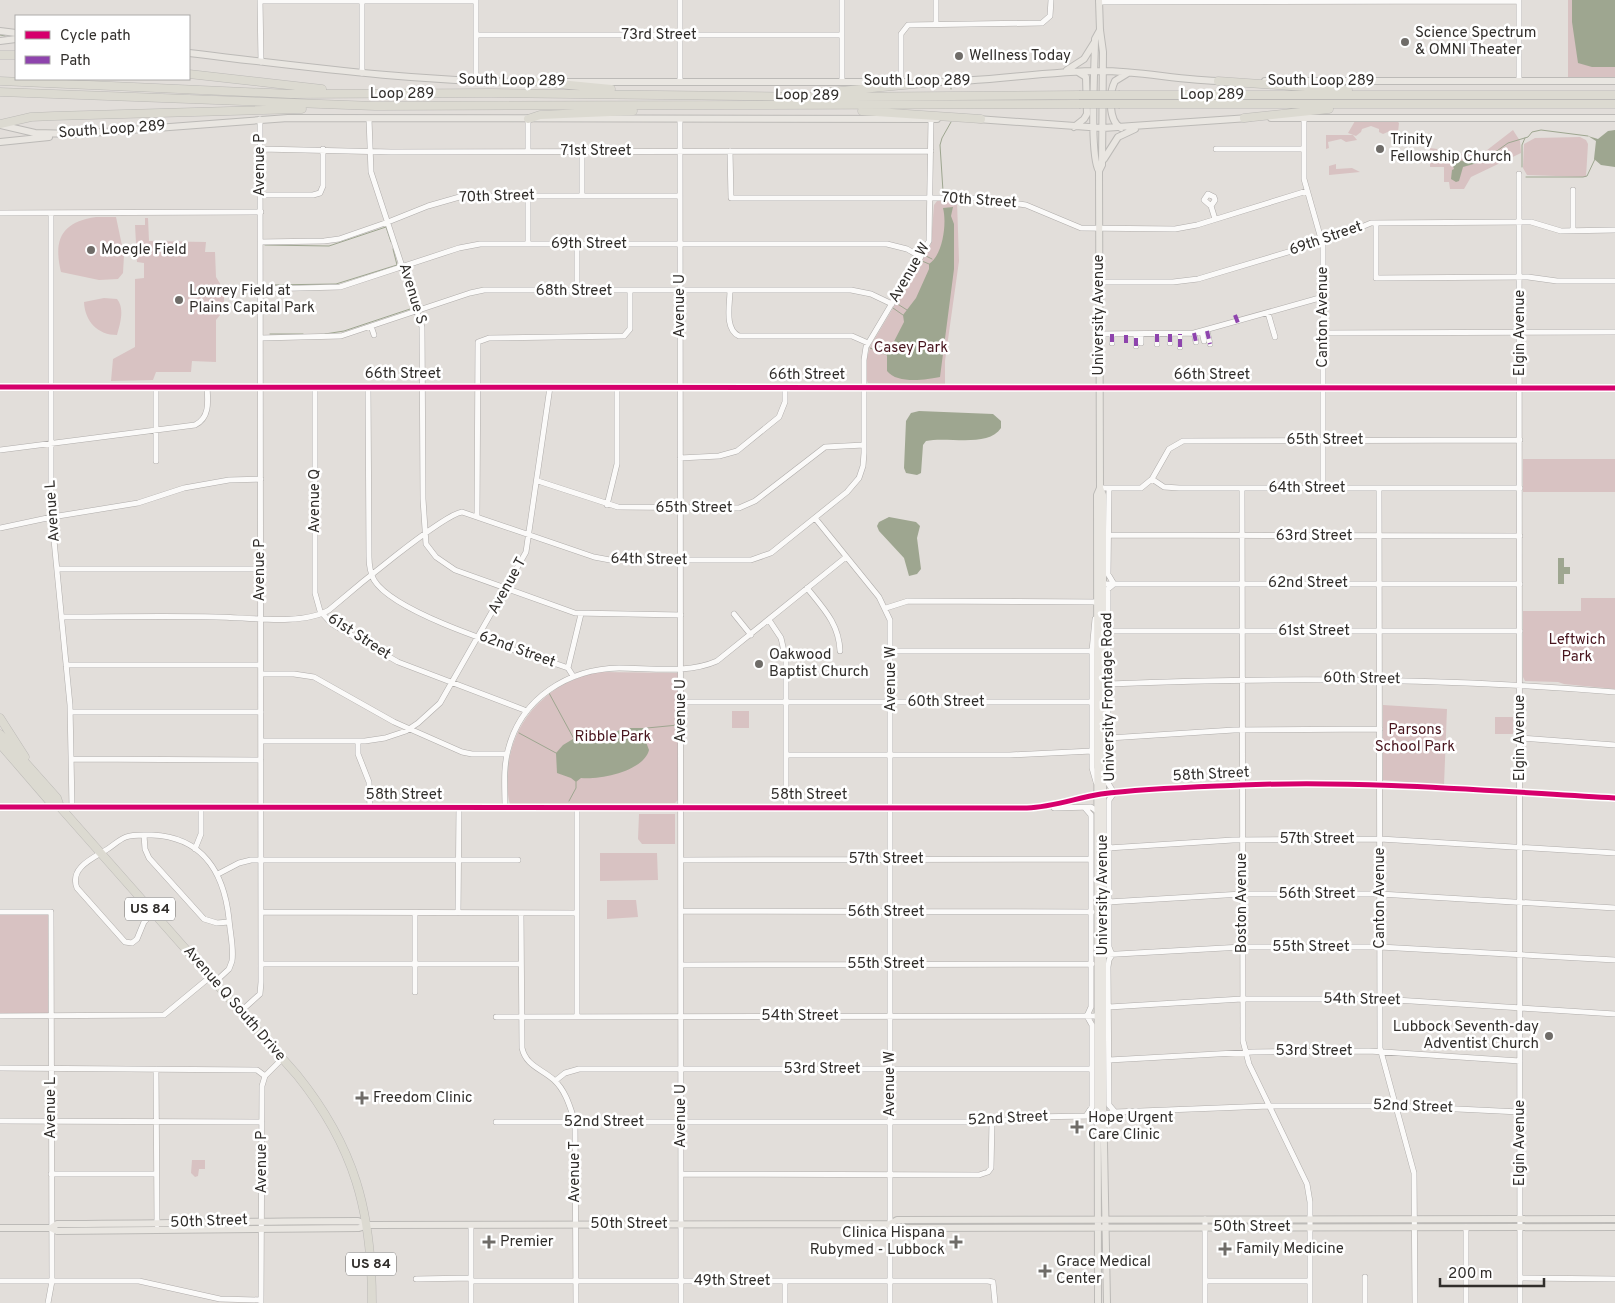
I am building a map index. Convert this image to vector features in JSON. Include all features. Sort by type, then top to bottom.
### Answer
[{"type":"highway","points":[[0,55],[15,55]]},
{"type":"highway","points":[[190,74],[313,89],[379,93]]},
{"type":"highway","name":"Loop 289","points":[[0,81],[259,93],[651,94],[815,97],[1615,95]]},
{"type":"highway","points":[[1218,81],[1356,91],[1374,95]]},
{"type":"highway","points":[[538,82],[651,94]]},
{"type":"highway","points":[[815,97],[824,93],[935,82]]},
{"type":"highway","name":"Loop 289","points":[[0,92],[376,106],[1615,104]]},
{"type":"highway","points":[[1244,118],[1385,104]]},
{"type":"highway","points":[[0,125],[31,118],[262,110],[364,109],[376,106]]},
{"type":"highway","points":[[528,119],[540,116],[733,106]]},
{"type":"highway","points":[[825,106],[897,114],[981,118]]},
{"type":"highway","points":[[0,718],[39,777]]},
{"type":"highway","name":"Avenue Q South Drive","points":[[0,734],[57,798],[60,807]]},
{"type":"highway","name":"Avenue Q South Drive","points":[[0,744],[50,802],[60,807],[311,1092],[339,1138],[355,1176],[368,1225]]},
{"type":"highway","points":[[0,752],[41,792]]},
{"type":"highway","name":"US 84","points":[[368,1225],[372,1303]]},
{"type":"main road","name":"University Avenue","points":[[1098,1303],[1096,1219],[1100,1115],[1100,584],[1097,494],[1100,488],[1099,229],[1104,71],[1100,30],[1100,1]]},
{"type":"main road","name":"University Avenue","points":[[1100,30],[1095,39],[1094,128],[1095,164],[1101,168]]},
{"type":"main road","points":[[0,31],[15,33]]},
{"type":"main road","points":[[0,41],[15,39]]},
{"type":"main road","points":[[1057,74],[1080,63],[1095,39]]},
{"type":"main road","points":[[1103,52],[1110,66],[1129,73]]},
{"type":"main road","name":"South Loop 289","points":[[190,53],[362,73],[476,81],[935,82],[988,80],[1074,71],[1104,71],[1218,81],[1615,81]]},
{"type":"main road","points":[[1074,71],[1082,73],[1086,77],[1087,102],[1084,119],[1074,127],[1088,133],[1095,147]]},
{"type":"main road","points":[[1121,128],[1113,120],[1112,85],[1118,78],[1129,73]]},
{"type":"main road","name":"South Loop 289","points":[[0,125],[35,133],[77,134],[260,119],[981,118],[1074,127],[1121,128],[1244,118],[1615,118]]},
{"type":"main road","points":[[1101,168],[1109,150],[1118,138],[1144,126]]},
{"type":"main road","points":[[0,142],[77,134]]},
{"type":"main road","name":"University Avenue","points":[[1100,602],[1096,616],[1097,782],[1100,794],[1097,811],[1100,955]]},
{"type":"main road","name":"University Avenue","points":[[1100,1115],[1107,1303]]},
{"type":"main road","name":"50th Street","points":[[157,1227],[262,1229],[471,1224],[890,1224],[897,1220],[1615,1219]]},
{"type":"main road","name":"50th Street","points":[[0,1228],[52,1228],[57,1231],[262,1221],[358,1221],[368,1225]]},
{"type":"main road","name":"50th Street","points":[[890,1224],[896,1228],[1097,1229],[1205,1227],[1615,1227]]},
{"type":"main road","points":[[1098,1291],[1106,1291]]},
{"type":"street","points":[[261,62],[260,0],[476,0],[476,81]]},
{"type":"street","points":[[680,0],[680,82]]},
{"type":"street","points":[[842,0],[842,82]]},
{"type":"street","points":[[936,0],[936,24]]},
{"type":"street","points":[[901,82],[901,32],[904,27],[912,24],[1039,23],[1048,20],[1051,0]]},
{"type":"street","points":[[362,1],[362,73]]},
{"type":"street","points":[[1100,1],[1519,1],[1519,81]]},
{"type":"street","name":"73rd Street","points":[[476,35],[842,36]]},
{"type":"street","name":"Canton Avenue","points":[[1304,118],[1304,176],[1322,242],[1322,488]]},
{"type":"street","name":"Avenue P","points":[[240,1012],[260,994],[262,964],[260,119]]},
{"type":"street","name":"Avenue S","points":[[369,119],[371,172],[418,310],[423,333],[424,535]]},
{"type":"street","points":[[528,119],[528,151]]},
{"type":"street","name":"Avenue U","points":[[680,119],[681,1303]]},
{"type":"street","name":"Avenue W","points":[[890,1303],[890,620],[886,608],[815,518],[855,485],[862,473],[864,445],[864,360],[868,343],[929,241],[931,119]]},
{"type":"street","name":"71st Street","points":[[261,149],[370,151],[931,151]]},
{"type":"street","points":[[261,195],[316,195],[322,191],[323,149]]},
{"type":"street","points":[[1216,149],[1304,149]]},
{"type":"street","points":[[582,151],[582,196]]},
{"type":"street","name":"70th Street","points":[[730,151],[730,198],[976,198],[1019,203],[1075,227],[1099,229],[1175,229],[1215,220],[1307,191]]},
{"type":"street","name":"Elgin Avenue","points":[[1519,174],[1520,1303]]},
{"type":"street","points":[[1573,231],[1574,190]]},
{"type":"street","points":[[528,195],[528,244]]},
{"type":"street","name":"70th Street","points":[[260,242],[333,240],[388,222],[428,206],[463,196],[680,196]]},
{"type":"street","points":[[1211,206],[1215,220]]},
{"type":"street","points":[[0,213],[261,212]]},
{"type":"street","name":"Avenue L","points":[[51,213],[52,517],[71,712],[72,807]]},
{"type":"street","name":"69th Street","points":[[1099,282],[1173,282],[1198,279],[1322,242],[1361,226],[1376,223],[1519,222],[1536,223],[1555,230],[1615,230]]},
{"type":"street","points":[[1376,223],[1376,278],[1520,277],[1563,281],[1615,281]]},
{"type":"street","points":[[577,244],[577,290]]},
{"type":"street","name":"69th Street","points":[[260,289],[333,288],[469,245],[887,244],[908,249],[921,257]]},
{"type":"street","points":[[730,290],[730,323],[732,332],[742,337],[852,336],[868,343]]},
{"type":"street","name":"68th Street","points":[[261,338],[331,338],[480,291],[857,290],[876,295],[892,304]]},
{"type":"street","points":[[477,516],[476,386],[477,348],[480,340],[489,338],[616,338],[628,334],[630,326],[630,291]]},
{"type":"street","points":[[1099,334],[1194,333],[1238,323],[1323,297]]},
{"type":"street","points":[[1268,313],[1275,338]]},
{"type":"street","points":[[1235,314],[1238,323]]},
{"type":"street","points":[[371,326],[374,335]]},
{"type":"street","points":[[1204,331],[1204,341]]},
{"type":"street","points":[[1204,331],[1210,344]]},
{"type":"street","points":[[1323,333],[1615,332]]},
{"type":"street","points":[[1194,333],[1196,342]]},
{"type":"street","points":[[1112,334],[1112,343]]},
{"type":"street","points":[[1157,334],[1157,344]]},
{"type":"street","points":[[1170,334],[1176,344],[1178,334]]},
{"type":"street","points":[[1126,335],[1126,343]]},
{"type":"street","points":[[1139,335],[1139,345]]},
{"type":"street","points":[[368,386],[369,557],[372,575]]},
{"type":"street","name":"66th Street","points":[[0,387],[1615,388]]},
{"type":"street","points":[[156,387],[156,461]]},
{"type":"street","name":"Avenue Q","points":[[315,387],[315,593],[322,614]]},
{"type":"street","name":"Avenue T","points":[[261,741],[358,741],[386,738],[410,728],[429,715],[440,703],[507,589],[526,552],[538,481],[550,387]]},
{"type":"street","points":[[607,505],[617,464],[617,387]]},
{"type":"street","points":[[0,450],[195,425],[205,416],[208,388]]},
{"type":"street","points":[[680,458],[719,456],[737,451],[779,416],[785,402],[785,388]]},
{"type":"street","name":"65th Street","points":[[1152,480],[1169,448],[1183,441],[1520,440]]},
{"type":"street","name":"65th Street","points":[[538,481],[618,508],[739,508],[755,501],[825,447],[864,445]]},
{"type":"street","points":[[0,528],[52,517],[138,503],[192,486],[230,480],[261,479]]},
{"type":"street","points":[[1100,488],[1141,488],[1152,480]]},
{"type":"street","name":"64th Street","points":[[1152,480],[1169,488],[1520,488]]},
{"type":"street","name":"University Frontage Road","points":[[1108,488],[1108,574],[1114,584],[1108,589],[1108,783],[1114,793],[1109,800],[1108,848],[1109,947],[1112,955],[1109,960],[1108,1007],[1109,1105],[1115,1112]]},
{"type":"street","name":"Boston Avenue","points":[[1242,488],[1242,999],[1244,1052],[1306,1179],[1309,1191],[1311,1227],[1310,1303]]},
{"type":"street","name":"Canton Avenue","points":[[1379,488],[1380,1052],[1413,1168],[1415,1303]]},
{"type":"street","name":"64th Street","points":[[322,614],[424,535],[456,513],[468,513],[603,559],[622,562],[760,558],[771,553],[815,518]]},
{"type":"street","points":[[424,535],[431,551],[442,563],[507,589],[581,614],[680,615]]},
{"type":"street","name":"63rd Street","points":[[1108,536],[1520,536]]},
{"type":"street","name":"62nd Street","points":[[372,575],[381,587],[399,601],[428,617],[568,668],[573,676],[604,669],[680,668],[701,666],[717,661],[846,556]]},
{"type":"street","points":[[58,569],[260,569]]},
{"type":"street","name":"62nd Street","points":[[1100,584],[1520,584]]},
{"type":"street","points":[[807,588],[834,622],[840,651]]},
{"type":"street","points":[[886,608],[908,601],[1100,602]]},
{"type":"street","name":"61st Street","points":[[62,617],[217,616],[260,620],[322,614],[332,624],[398,662],[527,711]]},
{"type":"street","points":[[568,668],[581,614]]},
{"type":"street","points":[[734,614],[750,635]]},
{"type":"street","name":"University Frontage Road","points":[[1096,616],[1092,651],[1092,772],[1097,782]]},
{"type":"street","points":[[769,620],[776,628],[784,648],[786,807]]},
{"type":"street","name":"61st Street","points":[[1108,631],[1520,631]]},
{"type":"street","points":[[891,650],[1092,651]]},
{"type":"street","points":[[66,665],[260,665]]},
{"type":"street","points":[[260,674],[294,674],[314,677],[410,728],[462,752],[472,754],[507,754]]},
{"type":"street","points":[[505,807],[507,754],[514,732],[527,711],[548,690],[573,676]]},
{"type":"street","name":"60th Street","points":[[1109,684],[1242,679],[1380,679],[1520,684],[1615,692]]},
{"type":"street","name":"60th Street","points":[[681,702],[1092,702]]},
{"type":"street","points":[[71,712],[261,712]]},
{"type":"street","points":[[1108,738],[1242,730],[1380,729]]},
{"type":"street","points":[[1520,738],[1615,745]]},
{"type":"street","points":[[358,741],[358,754],[369,782],[370,808]]},
{"type":"street","points":[[786,755],[1010,755],[1092,751]]},
{"type":"street","points":[[71,759],[261,760]]},
{"type":"street","name":"58th Street","points":[[1041,808],[1100,794],[1242,785],[1380,785],[1615,798]]},
{"type":"street","name":"58th Street","points":[[0,807],[1092,807],[1097,811]]},
{"type":"street","points":[[195,848],[201,834],[201,807]]},
{"type":"street","points":[[576,807],[577,1017]]},
{"type":"street","points":[[458,912],[459,808]]},
{"type":"street","points":[[1085,808],[1091,815],[1092,912],[1091,1007],[1087,1016],[1092,1025],[1092,1107],[1086,1117]]},
{"type":"street","points":[[144,835],[148,858],[200,917],[212,923],[229,922]]},
{"type":"street","points":[[0,1016],[164,1015],[229,969],[232,961],[226,896],[218,874],[195,848],[176,839],[144,835],[126,837],[100,853],[80,869],[74,881],[77,888],[98,913],[122,940],[129,944],[138,939],[142,924],[153,913]]},
{"type":"street","name":"57th Street","points":[[1108,848],[1242,840],[1380,839],[1615,854]]},
{"type":"street","name":"57th Street","points":[[681,860],[1091,859]]},
{"type":"street","points":[[218,874],[244,861],[261,860],[518,860]]},
{"type":"street","name":"56th Street","points":[[1108,902],[1242,894],[1380,894],[1615,908]]},
{"type":"street","name":"56th Street","points":[[681,911],[1092,912]]},
{"type":"street","name":"Avenue L","points":[[0,912],[51,912],[52,1281],[48,1303]]},
{"type":"street","points":[[261,912],[576,913]]},
{"type":"street","points":[[415,912],[415,992]]},
{"type":"street","points":[[522,913],[522,1048],[529,1063],[524,1068]]},
{"type":"street","name":"55th Street","points":[[1100,955],[1242,947],[1380,947],[1615,960]]},
{"type":"street","points":[[262,964],[521,964]]},
{"type":"street","name":"55th Street","points":[[681,965],[1092,964]]},
{"type":"street","name":"54th Street","points":[[1108,1007],[1242,999],[1380,999],[1615,1014]]},
{"type":"street","name":"54th Street","points":[[496,1017],[1100,1016]]},
{"type":"street","name":"53rd Street","points":[[1109,1060],[1244,1052],[1380,1052],[1520,1061]]},
{"type":"street","points":[[0,1068],[257,1070],[265,1076],[282,1059]]},
{"type":"street","name":"Avenue T","points":[[529,1063],[555,1081],[566,1097],[575,1122],[576,1303]]},
{"type":"street","points":[[156,1069],[157,1227]]},
{"type":"street","name":"53rd Street","points":[[555,1081],[565,1073],[579,1069],[1092,1069]]},
{"type":"street","name":"Avenue P","points":[[261,1302],[262,1086],[265,1076]]},
{"type":"street","name":"52nd Street","points":[[496,1122],[992,1122],[1028,1117],[1086,1117],[1115,1112],[1269,1106],[1395,1106],[1520,1112]]},
{"type":"street","points":[[0,1121],[262,1122]]},
{"type":"street","points":[[681,1174],[979,1175],[988,1172],[992,1162],[992,1122]]},
{"type":"street","points":[[51,1174],[156,1174]]},
{"type":"street","points":[[1205,1219],[1205,1303]]},
{"type":"street","points":[[471,1224],[471,1303]]},
{"type":"street","points":[[1466,1227],[1466,1303]]},
{"type":"street","points":[[1365,1277],[1365,1303]]},
{"type":"street","points":[[1520,1278],[1615,1278]]},
{"type":"street","name":"49th Street","points":[[416,1279],[993,1282],[995,1303]]},
{"type":"street","points":[[0,1281],[139,1281],[220,1299],[261,1302]]},
{"type":"street","points":[[785,1281],[786,1303]]},
{"type":"street","points":[[1205,1281],[1310,1281]]},
{"type":"green space","points":[[1568,0],[1615,0],[1615,78],[1568,78]]},
{"type":"green space","points":[[1355,121],[1397,121],[1399,123],[1398,132],[1390,131],[1383,134],[1379,132],[1379,129],[1371,126],[1362,129],[1356,136],[1348,133]]},
{"type":"green space","points":[[1513,130],[1520,141],[1521,153],[1471,177],[1464,189],[1450,189],[1449,182],[1444,182],[1444,167],[1430,167],[1430,148],[1437,149],[1437,154],[1482,154]]},
{"type":"green space","points":[[1326,135],[1353,135],[1357,140],[1346,142],[1341,139],[1328,142],[1329,148],[1326,149]]},
{"type":"green space","points":[[1580,137],[1586,140],[1588,144],[1586,177],[1527,175],[1523,168],[1524,144],[1535,138]]},
{"type":"green space","points":[[1336,164],[1336,169],[1352,168],[1360,172],[1329,175],[1329,166]]},
{"type":"green space","name":"Casey Park","points":[[937,201],[957,201],[959,261],[945,361],[945,384],[868,383],[865,369],[871,345],[931,244],[934,205]]},
{"type":"green space","name":"Moegle Field","points":[[96,217],[116,217],[124,255],[123,273],[118,279],[99,280],[61,272],[58,250],[63,234],[75,223]]},
{"type":"green space","name":"Lowrey Field at Plains Capital Park","points":[[145,218],[148,218],[149,241],[206,242],[205,252],[215,252],[216,277],[224,290],[224,310],[216,320],[216,362],[192,361],[191,372],[156,372],[153,380],[111,381],[113,359],[135,347],[135,279],[144,278],[144,263],[137,262],[135,225],[145,225]]},
{"type":"green space","points":[[104,298],[117,299],[121,307],[117,335],[98,330],[87,316],[84,302]]},
{"type":"green space","points":[[1523,459],[1615,459],[1615,492],[1523,492]]},
{"type":"green space","name":"Leftwich Park","points":[[1581,598],[1615,598],[1615,689],[1558,682],[1525,681],[1523,677],[1523,611],[1581,611]]},
{"type":"green space","name":"Ribble Park","points":[[599,672],[678,673],[678,800],[675,803],[510,804],[508,798],[508,777],[510,757],[515,739],[523,723],[547,695],[580,677]]},
{"type":"green space","name":"Parsons School Park","points":[[1383,705],[1447,709],[1444,785],[1383,780]]},
{"type":"green space","points":[[732,711],[749,711],[749,728],[732,728]]},
{"type":"green space","points":[[1495,717],[1513,717],[1513,734],[1495,734]]},
{"type":"green space","points":[[639,814],[675,814],[675,844],[642,844],[638,839]]},
{"type":"green space","points":[[600,853],[657,853],[658,880],[600,881]]},
{"type":"green space","points":[[607,900],[636,900],[638,917],[607,919]]},
{"type":"green space","points":[[0,915],[48,915],[48,1013],[0,1013]]},
{"type":"green space","points":[[192,1160],[205,1160],[205,1169],[199,1169],[198,1176],[195,1177],[191,1173]]},
{"type":"shaded area","points":[[1572,0],[1615,0],[1615,67],[1592,67],[1578,63],[1572,22]]},
{"type":"shaded area","points":[[1615,130],[1615,167],[1601,165],[1594,159],[1596,141],[1588,136],[1598,139],[1608,131]]},
{"type":"shaded area","points":[[1457,160],[1477,163],[1463,167],[1459,181],[1456,182],[1451,179],[1452,170],[1454,169],[1452,163]]},
{"type":"shaded area","points":[[953,207],[951,216],[954,224],[954,269],[940,377],[912,380],[897,378],[887,371],[887,355],[904,322],[903,315],[916,298],[929,269],[929,264],[938,254],[944,230],[943,208]]},
{"type":"shaded area","points":[[919,411],[993,414],[1001,421],[1001,428],[987,438],[977,440],[926,441],[923,445],[921,473],[917,475],[906,473],[904,468],[906,421],[911,413]]},
{"type":"shaded area","points":[[889,517],[916,522],[920,526],[917,538],[921,569],[917,574],[909,576],[904,558],[879,531],[877,526],[879,522]]},
{"type":"shaded area","points":[[1558,558],[1564,558],[1564,567],[1570,567],[1570,574],[1564,574],[1564,584],[1558,584]]},
{"type":"shaded area","points":[[624,728],[647,728],[643,734],[649,750],[639,764],[610,776],[581,778],[576,782],[557,773],[556,753],[563,745],[573,739],[585,736],[605,737]]},
{"type":"waterway","points":[[0,35],[5,36]]},
{"type":"waterway","points":[[943,191],[940,145],[951,122]]},
{"type":"waterway","points":[[1475,163],[1487,158],[1508,143],[1528,137],[1532,132],[1541,130],[1588,136]]},
{"type":"waterway","points":[[1522,167],[1522,145],[1525,138]]},
{"type":"waterway","points":[[1526,177],[1587,176],[1595,159]]},
{"type":"waterway","points":[[265,245],[329,246],[386,227],[391,242]]},
{"type":"waterway","points":[[268,285],[336,284],[397,265],[393,249]]},
{"type":"waterway","points":[[926,256],[932,259]]},
{"type":"waterway","points":[[922,261],[929,264]]},
{"type":"waterway","points":[[325,334],[344,331],[413,308],[411,302]]},
{"type":"waterway","points":[[896,303],[907,310]]},
{"type":"waterway","points":[[893,308],[903,315]]},
{"type":"waterway","points":[[270,334],[303,334]]},
{"type":"waterway","points":[[870,348],[887,355]]},
{"type":"waterway","points":[[549,693],[574,739]]},
{"type":"waterway","points":[[647,728],[678,725]]},
{"type":"waterway","points":[[519,733],[556,753]]},
{"type":"waterway","points":[[569,801],[576,788],[576,782]]},
{"type":"marked path","points":[[1235,315],[1238,323]]},
{"type":"marked path","points":[[1207,331],[1210,344]]},
{"type":"marked path","points":[[1194,333],[1196,342]]},
{"type":"marked path","points":[[1112,334],[1112,343]]},
{"type":"marked path","points":[[1157,334],[1157,344]]},
{"type":"marked path","points":[[1170,334],[1170,343]]},
{"type":"marked path","points":[[1180,334],[1180,347]]},
{"type":"marked path","points":[[1126,335],[1126,343]]},
{"type":"marked path","points":[[1136,335],[1136,346]]},
{"type":"cycle path","points":[[0,387],[1615,388]]},
{"type":"cycle path","points":[[0,807],[1027,808],[1046,806],[1101,794],[1136,790],[1288,784],[1382,785],[1615,798]]},
{"type":"place","name":"Science Spectrum & OMNI Theater","points":[[1405,42]]},
{"type":"place","name":"Wellness Today","points":[[959,56]]},
{"type":"place","name":"Trinity Fellowship Church","points":[[1380,149]]},
{"type":"place","name":"Moegle Field","points":[[91,250]]},
{"type":"place","name":"Lowrey Field at Plains Capital Park","points":[[179,300]]},
{"type":"place","name":"Oakwood Baptist Church","points":[[759,664]]},
{"type":"place","name":"Lubbock Seventh-day Adventist Church","points":[[1549,1036]]},
{"type":"place","name":"Freedom Clinic","points":[[362,1098]]},
{"type":"place","name":"Hope Urgent Care Clinic","points":[[1077,1127]]},
{"type":"place","name":"Premier","points":[[489,1242]]},
{"type":"place","name":"Clinica Hispana Rubymed - Lubbock","points":[[956,1242]]},
{"type":"place","name":"Family Medicine","points":[[1225,1249]]},
{"type":"place","name":"Grace Medical Center","points":[[1045,1271]]}]
